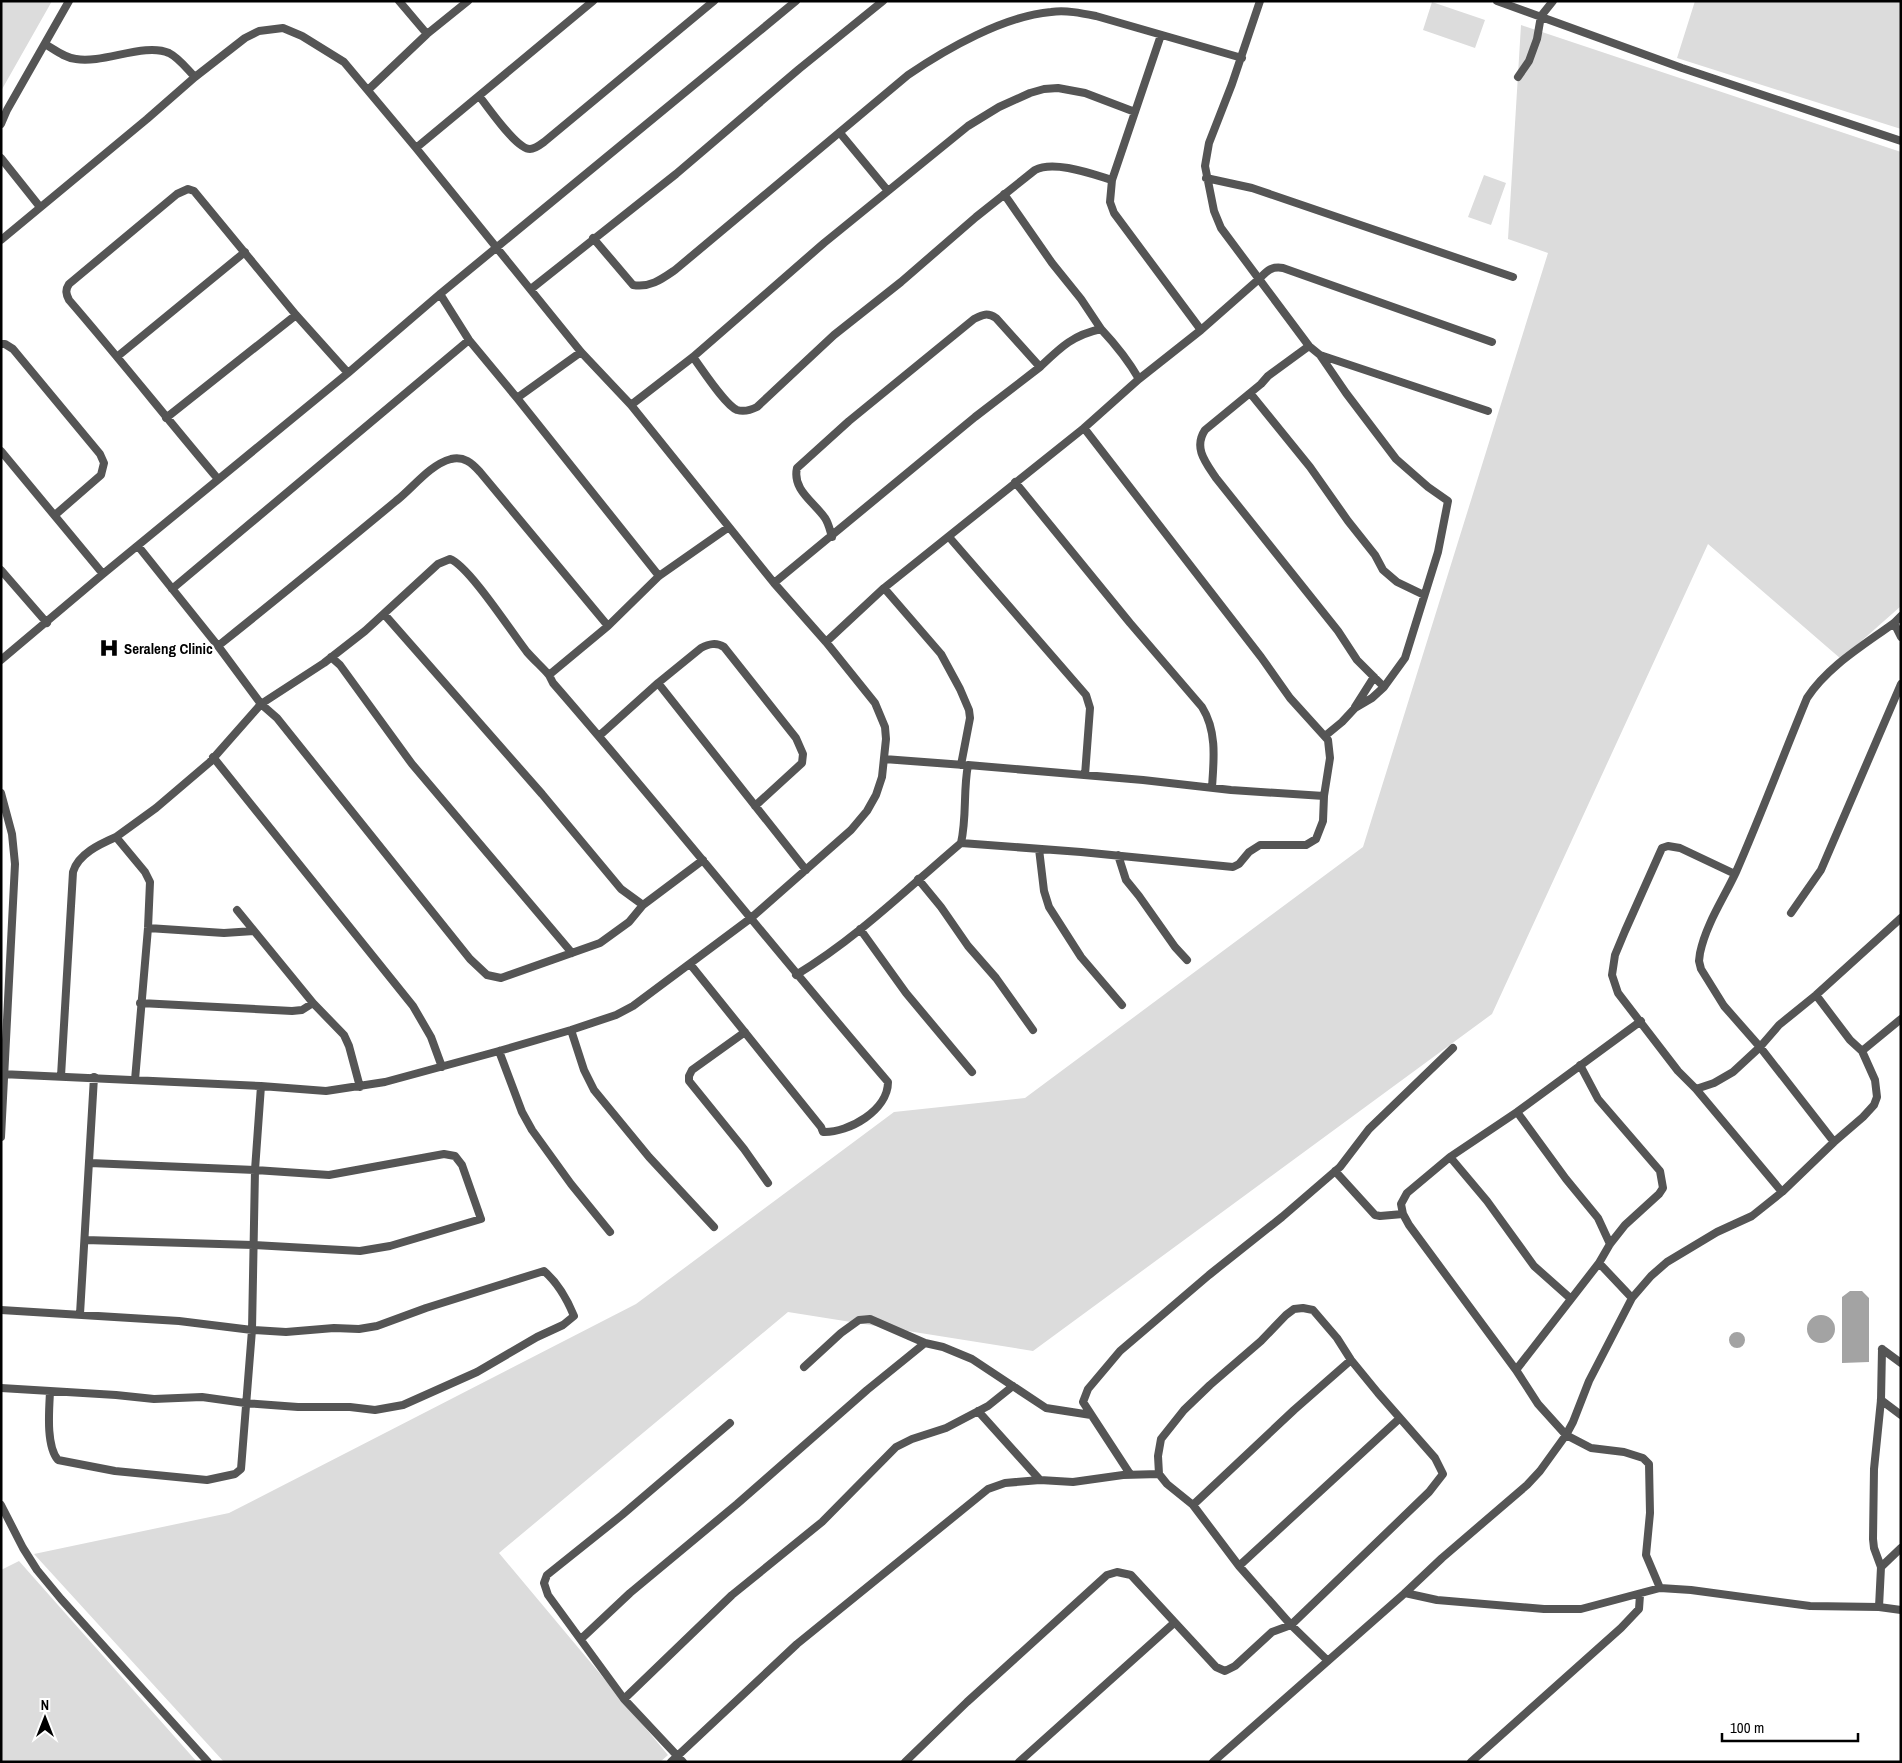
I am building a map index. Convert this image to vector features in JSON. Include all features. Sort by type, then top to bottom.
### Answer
[{"type":"street","points":[[1,124],[7,110],[69,1]]},
{"type":"street","points":[[399,1],[427,34]]},
{"type":"street","points":[[368,90],[427,34],[468,1]]},
{"type":"street","points":[[416,148],[593,1]]},
{"type":"street","points":[[479,96],[517,144],[529,149],[534,148],[544,142],[714,1]]},
{"type":"street","points":[[1,660],[348,373],[440,294],[796,1]]},
{"type":"street","points":[[531,289],[676,174],[798,69],[882,1]]},
{"type":"street","points":[[1260,1],[1242,58],[1209,143],[1206,156],[1206,178],[1214,212],[1221,228],[1309,346],[1320,355],[1346,394],[1396,458],[1428,487],[1448,501],[1438,552],[1405,658],[1384,686],[1372,698],[1355,708]]},
{"type":"street","points":[[1497,1],[1673,65],[1901,141]]},
{"type":"street","points":[[1518,77],[1529,61],[1537,39],[1541,16],[1553,1]]},
{"type":"street","points":[[593,238],[633,285],[656,283],[675,270],[908,75],[940,53],[1025,16],[1051,11],[1075,12],[1096,16],[1242,58]]},
{"type":"street","points":[[1,240],[195,77],[252,34],[259,31],[283,28],[302,36],[344,62],[581,352],[631,405],[774,584],[826,642],[875,703],[885,727],[886,739],[882,777],[876,794],[867,811],[851,830],[751,918],[632,1006],[616,1015],[499,1051],[442,1066],[360,1087],[326,1091],[261,1086],[3,1074]]},
{"type":"street","points":[[1161,35],[1112,180],[1110,202],[1114,213],[1201,330]]},
{"type":"street","points":[[45,44],[69,58],[77,60],[89,60],[143,51],[168,52],[195,77]]},
{"type":"street","points":[[631,405],[693,357],[824,243],[968,126],[999,107],[1030,93],[1058,88],[1085,93],[1135,112]]},
{"type":"street","points":[[840,133],[888,192]]},
{"type":"street","points":[[1,158],[40,207]]},
{"type":"street","points":[[693,357],[721,394],[737,410],[757,407],[834,335],[901,282],[1004,194],[1040,167],[1073,170],[1112,180]]},
{"type":"street","points":[[1206,178],[1252,188],[1513,277]]},
{"type":"street","points":[[218,479],[166,418],[118,356],[69,300],[66,289],[69,284],[177,194],[188,189],[194,191],[296,315],[348,373]]},
{"type":"street","points":[[1004,194],[1052,263],[1081,299],[1101,329],[1115,343],[1139,379]]},
{"type":"street","points":[[118,356],[245,252]]},
{"type":"street","points":[[826,642],[884,588],[1084,428],[1139,379],[1201,330],[1268,270],[1276,267],[1283,268],[1492,342]]},
{"type":"street","points":[[440,294],[469,340],[659,576]]},
{"type":"street","points":[[832,537],[826,519],[800,489],[796,478],[797,468],[886,390],[974,319],[984,314],[991,314],[996,318],[1040,367]]},
{"type":"street","points":[[166,418],[296,315]]},
{"type":"street","points":[[774,584],[976,417],[1040,367],[1070,340],[1087,332],[1101,329]]},
{"type":"street","points":[[172,589],[469,340]]},
{"type":"street","points":[[1,344],[5,344],[13,349],[100,454],[104,463],[101,475],[55,515]]},
{"type":"street","points":[[1309,346],[1268,376],[1205,430],[1200,437],[1201,453],[1216,478],[1338,631],[1357,660],[1384,686]]},
{"type":"street","points":[[517,398],[581,352]]},
{"type":"street","points":[[1320,355],[1488,411]]},
{"type":"street","points":[[1250,393],[1310,467],[1348,521],[1375,555],[1383,570],[1397,582],[1424,595]]},
{"type":"street","points":[[961,843],[1118,855],[1218,866],[1236,866],[1249,852],[1260,845],[1306,845],[1316,840],[1324,822],[1324,796],[1330,758],[1328,740],[1290,698],[1084,428]]},
{"type":"street","points":[[1,451],[103,574]]},
{"type":"street","points":[[218,646],[393,504],[431,470],[449,460],[458,458],[472,464],[480,472],[608,626]]},
{"type":"street","points":[[1015,482],[1130,623],[1202,707],[1209,718],[1212,728],[1214,756],[1212,787]]},
{"type":"street","points":[[549,675],[608,626],[659,576],[729,527]]},
{"type":"street","points":[[949,537],[1086,695],[1090,708],[1085,775]]},
{"type":"street","points":[[138,546],[218,646],[260,704],[277,718],[470,959],[487,975],[501,978],[600,943],[629,922],[642,905],[703,860]]},
{"type":"street","points":[[61,1076],[73,872],[78,859],[104,842],[116,837],[156,808],[213,757],[260,704],[331,657],[366,631],[438,564],[450,559],[456,561],[478,586],[529,654],[549,675],[553,683],[703,860],[796,975],[888,1082],[888,1090],[884,1100],[874,1112],[844,1128],[832,1132],[824,1132],[690,964]]},
{"type":"street","points":[[1,570],[48,623]]},
{"type":"street","points":[[796,975],[860,929],[961,843],[965,824],[964,765],[970,710],[941,654],[884,588]]},
{"type":"street","points":[[384,614],[542,794],[621,889],[642,905]]},
{"type":"street","points":[[1834,1142],[1760,1047],[1724,1006],[1701,969],[1700,961],[1702,947],[1735,874],[1807,698],[1814,688],[1839,664],[1901,616]]},
{"type":"street","points":[[1894,623],[1901,636]]},
{"type":"street","points":[[599,736],[658,683],[701,648],[708,644],[724,647],[753,681],[796,738],[803,754],[802,763],[755,806]]},
{"type":"street","points":[[331,657],[340,665],[412,764],[504,870],[572,953]]},
{"type":"street","points":[[1325,736],[1355,708],[1374,676]]},
{"type":"street","points":[[658,683],[806,870]]},
{"type":"street","points":[[1791,913],[1821,870],[1901,684]]},
{"type":"street","points":[[213,757],[413,1006],[431,1037],[442,1066]]},
{"type":"street","points":[[884,759],[1324,796]]},
{"type":"street","points":[[1,793],[12,834],[15,864],[1,1137]]},
{"type":"street","points":[[116,837],[145,872],[150,882],[135,1080]]},
{"type":"street","points":[[1735,874],[1680,848],[1668,846],[1661,850],[1625,931],[1612,966],[1612,975],[1618,993],[1678,1071],[1696,1089],[1782,1192]]},
{"type":"street","points":[[1039,849],[1044,891],[1049,907],[1081,957],[1122,1005]]},
{"type":"street","points":[[1118,855],[1126,880],[1175,948],[1187,960]]},
{"type":"street","points":[[918,879],[941,907],[968,946],[996,978],[1033,1030]]},
{"type":"street","points":[[237,910],[313,1003],[344,1035],[349,1046],[360,1087]]},
{"type":"street","points":[[1696,1089],[1714,1084],[1733,1072],[1760,1047],[1779,1025],[1816,996],[1901,918]]},
{"type":"street","points":[[148,928],[224,933],[254,931]]},
{"type":"street","points":[[860,929],[906,993],[972,1072]]},
{"type":"street","points":[[1213,1762],[1527,1485],[1540,1471],[1566,1435],[1589,1381],[1632,1298],[1651,1276],[1667,1262],[1717,1232],[1752,1216],[1782,1192],[1874,1105],[1877,1097],[1875,1080],[1862,1051],[1850,1040],[1816,996]]},
{"type":"street","points":[[140,1002],[292,1011],[302,1010],[313,1003]]},
{"type":"street","points":[[1862,1051],[1901,1019]]},
{"type":"street","points":[[1641,1022],[1517,1112],[1450,1157],[1403,1197],[1401,1204],[1403,1214],[1451,1284],[1516,1370],[1538,1404],[1566,1435],[1591,1448],[1624,1452],[1643,1458],[1649,1464],[1650,1513],[1646,1555],[1660,1588]]},
{"type":"street","points":[[570,1030],[584,1070],[594,1090],[649,1157],[714,1227]]},
{"type":"street","points":[[745,1032],[692,1070],[689,1081],[744,1149],[768,1183]]},
{"type":"street","points":[[1130,1474],[1083,1402],[1088,1389],[1120,1351],[1335,1171],[1369,1129],[1453,1048]]},
{"type":"street","points":[[499,1051],[522,1112],[532,1130],[610,1232]]},
{"type":"street","points":[[1516,1370],[1599,1263],[1610,1244],[1625,1225],[1659,1194],[1663,1188],[1660,1171],[1598,1099],[1580,1065]]},
{"type":"street","points":[[80,1314],[86,1240],[94,1078]]},
{"type":"street","points":[[50,1392],[48,1424],[54,1454],[58,1460],[115,1471],[207,1480],[235,1474],[241,1469],[252,1330],[255,1170],[261,1086]]},
{"type":"street","points":[[1517,1112],[1566,1179],[1598,1218],[1610,1244]]},
{"type":"street","points":[[86,1240],[360,1250],[390,1246],[481,1219],[462,1165],[455,1156],[444,1154],[329,1175],[90,1163]]},
{"type":"street","points":[[1450,1157],[1487,1201],[1534,1266],[1570,1298]]},
{"type":"street","points":[[1335,1171],[1375,1215],[1403,1214]]},
{"type":"street","points":[[1599,1263],[1632,1298]]},
{"type":"street","points":[[1,1310],[179,1321],[286,1332],[334,1328],[359,1329],[377,1326],[426,1308],[544,1271],[567,1299],[574,1316],[563,1325],[537,1337],[477,1372],[403,1405],[375,1410],[350,1407],[298,1407],[245,1403],[202,1397],[154,1399],[1,1388]]},
{"type":"street","points":[[905,1762],[967,1702],[1107,1575],[1117,1572],[1131,1575],[1216,1667],[1225,1671],[1235,1666],[1272,1632],[1291,1625],[1429,1492],[1443,1474],[1435,1458],[1351,1360],[1338,1338],[1313,1310],[1302,1308],[1294,1309],[1184,1410],[1161,1440],[1158,1456],[1159,1474],[1167,1484],[1193,1505],[1239,1566],[1291,1625],[1328,1661]]},
{"type":"street","points":[[804,1367],[841,1332],[859,1320],[870,1319],[925,1343],[943,1347],[972,1359],[1046,1408],[1091,1414]]},
{"type":"street","points":[[580,1639],[630,1593],[738,1504],[867,1390],[925,1343]]},
{"type":"street","points":[[1879,1607],[1881,1567],[1874,1548],[1873,1539],[1874,1468],[1881,1400],[1882,1348],[1901,1363]]},
{"type":"street","points":[[1193,1505],[1294,1410],[1351,1360]]},
{"type":"street","points":[[624,1699],[732,1595],[822,1522],[896,1447],[912,1439],[946,1428],[988,1406],[1012,1386]]},
{"type":"street","points":[[1881,1400],[1901,1415]]},
{"type":"street","points":[[978,1411],[1040,1480]]},
{"type":"street","points":[[1239,1566],[1400,1418]]},
{"type":"street","points":[[680,1759],[624,1699],[548,1595],[544,1583],[547,1575],[622,1515],[730,1422]]},
{"type":"street","points":[[670,1762],[680,1759],[797,1644],[988,1489],[1005,1483],[1040,1480],[1073,1482],[1130,1474],[1159,1474]]},
{"type":"street","points":[[1,1505],[23,1548],[37,1570],[208,1762]]},
{"type":"street","points":[[1881,1567],[1901,1548]]},
{"type":"street","points":[[1405,1593],[1437,1600],[1544,1609],[1581,1609],[1640,1595],[1660,1588],[1691,1590],[1810,1606],[1879,1607],[1901,1610]]},
{"type":"street","points":[[1471,1762],[1621,1628],[1639,1609],[1640,1595]]},
{"type":"street","points":[[1019,1762],[1174,1623]]},
{"type":"shaded area","points":[[1,1],[52,1],[1,91]]},
{"type":"shaded area","points":[[1695,1],[1901,1],[1901,129],[1677,58]]},
{"type":"shaded area","points":[[1432,2],[1485,20],[1475,48],[1423,30]]},
{"type":"shaded area","points":[[1521,25],[1901,152],[1901,606],[1841,659],[1708,544],[1492,1014],[1033,1351],[788,1312],[499,1553],[668,1755],[660,1762],[224,1762],[34,1554],[229,1513],[636,1304],[894,1112],[1025,1098],[1363,847],[1548,253],[1508,239]]},
{"type":"shaded area","points":[[1484,175],[1506,183],[1491,225],[1468,217]]},
{"type":"shaded area","points":[[1850,1291],[1862,1291],[1869,1298],[1869,1362],[1842,1363],[1842,1297]]},
{"type":"shaded area","points":[[1821,1315],[1831,1319],[1835,1329],[1831,1339],[1821,1343],[1811,1339],[1807,1329],[1811,1319]]},
{"type":"shaded area","points":[[1737,1332],[1745,1340],[1737,1348],[1729,1340]]},
{"type":"shaded area","points":[[19,1561],[197,1762],[1,1762],[1,1570]]},
{"type":"place","name":"Seraleng Clinic","points":[[109,648]]}]
